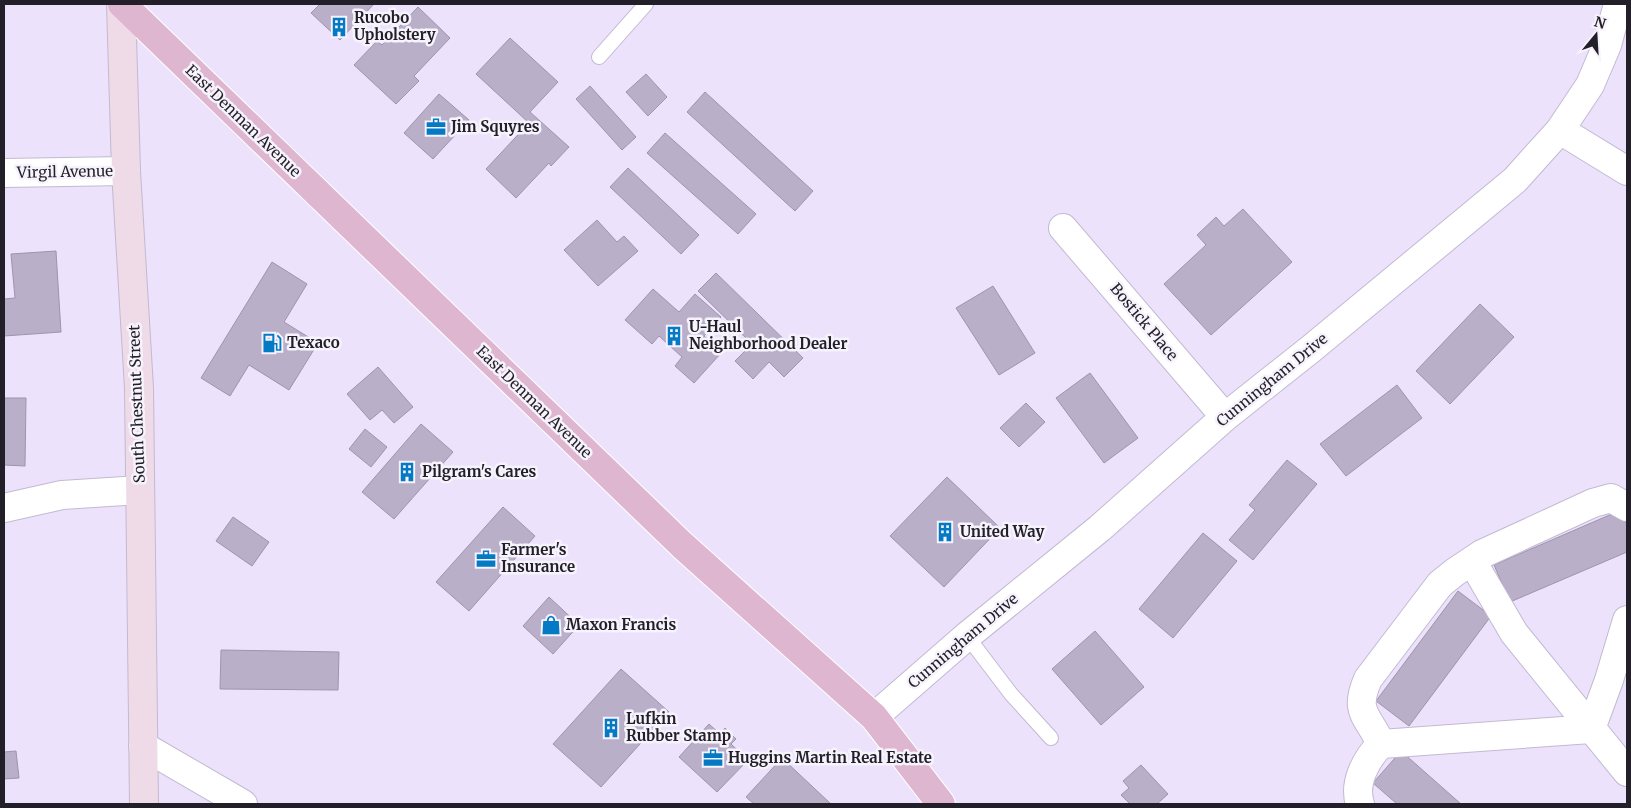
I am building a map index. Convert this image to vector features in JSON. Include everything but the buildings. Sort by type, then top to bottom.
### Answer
[{"type":"main road","name":"South Chestnut Street","points":[[121,4],[126,171],[139,388],[144,804]]},
{"type":"main road","name":"East Denman Avenue","points":[[121,4],[675,538],[874,717],[941,804]]},
{"type":"street","name":"Cunningham Drive","points":[[874,717],[967,636],[1100,528],[1225,417],[1312,348],[1515,180],[1560,130],[1590,85],[1607,45],[1618,4]]},
{"type":"street","points":[[1560,130],[1627,172]]},
{"type":"street","name":"Virgil Avenue","points":[[4,173],[126,171]]},
{"type":"street","name":"Bostick Place","points":[[1064,228],[1225,417]]},
{"type":"street","points":[[4,508],[62,495],[140,490]]},
{"type":"street","points":[[1381,744],[1375,730],[1363,713],[1361,695],[1368,679],[1440,584],[1472,561],[1593,503],[1611,498],[1627,507]]},
{"type":"street","points":[[1472,561],[1514,633],[1627,772]]},
{"type":"street","points":[[1591,729],[1609,680],[1627,620]]},
{"type":"street","points":[[1360,804],[1357,794],[1360,778],[1369,755],[1381,744],[1591,729]]},
{"type":"street","points":[[143,746],[243,804]]},
{"type":"lane","points":[[599,57],[646,4]]},
{"type":"lane","points":[[967,636],[989,662],[1011,694],[1051,738]]},
{"type":"place","name":"Rucobo Upholstery","points":[[339,27]]},
{"type":"place","name":"Jim Squyres","points":[[436,127]]},
{"type":"place","name":"U-Haul Neighborhood Dealer","points":[[674,336]]},
{"type":"place","name":"Texaco","points":[[272,343]]},
{"type":"place","name":"Pilgram's Cares","points":[[407,472]]},
{"type":"place","name":"United Way","points":[[945,532]]},
{"type":"place","name":"Farmer's Insurance","points":[[486,559]]},
{"type":"place","name":"Maxon Francis","points":[[551,625]]},
{"type":"place","name":"Lufkin Rubber Stamp","points":[[611,728]]},
{"type":"place","name":"Huggins Martin Real Estate","points":[[713,758]]}]
